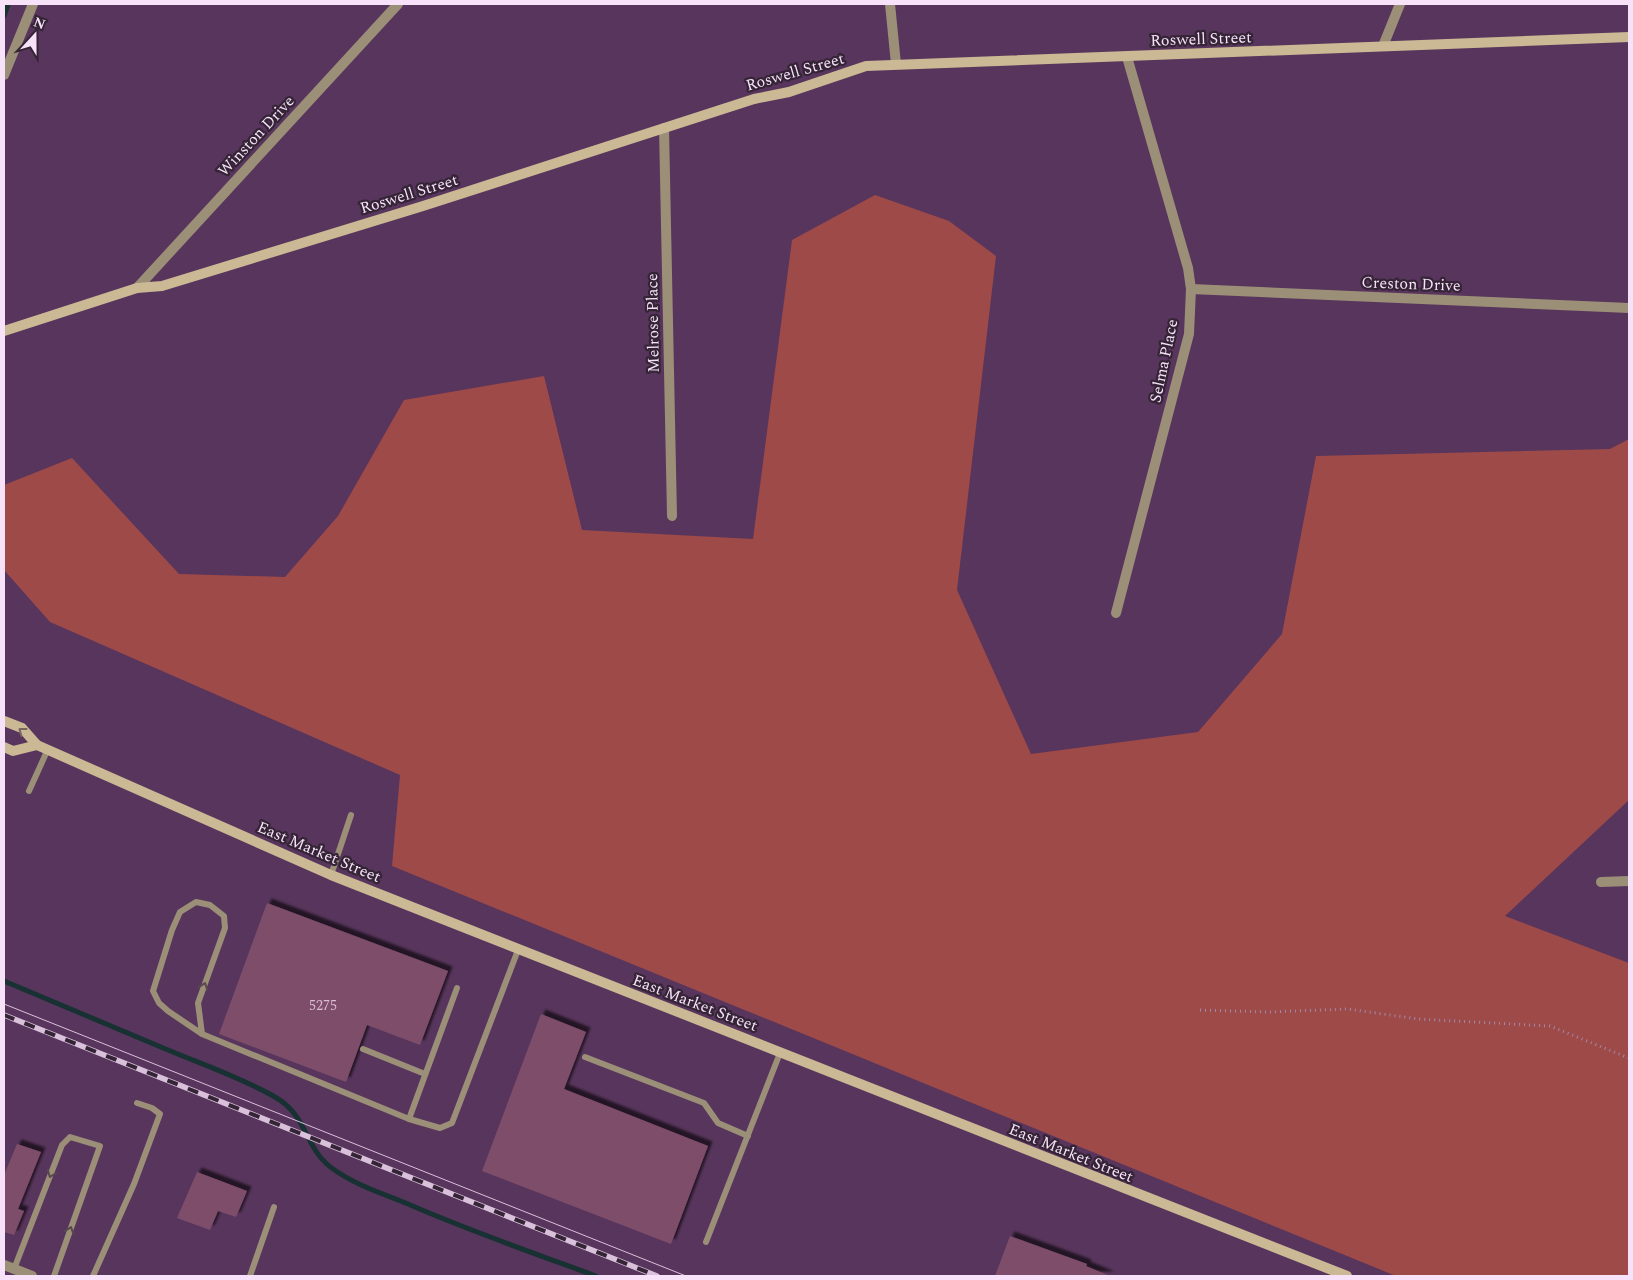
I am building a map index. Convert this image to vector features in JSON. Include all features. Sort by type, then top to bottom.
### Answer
[{"type":"street","points":[[4,75],[32,4]]},
{"type":"street","name":"Winston Drive","points":[[137,288],[398,4]]},
{"type":"street","points":[[890,4],[896,64]]},
{"type":"street","points":[[1383,46],[1400,4]]},
{"type":"street","name":"Roswell Street","points":[[4,331],[137,288],[162,286],[423,206],[664,128],[866,66],[1629,37]]},
{"type":"street","name":"Selma Place","points":[[1116,613],[1189,334],[1191,289],[1188,268],[1127,57]]},
{"type":"street","name":"Melrose Place","points":[[664,128],[672,516]]},
{"type":"street","name":"Creston Drive","points":[[1191,289],[1629,308]]},
{"type":"street","name":"East Market Street","points":[[4,721],[22,728],[37,745],[330,875],[1346,1276]]},
{"type":"street","points":[[4,747],[13,751],[37,745]]},
{"type":"street","points":[[1601,882],[1629,881]]},
{"type":"street","points":[[4,1265],[32,1276]]},
{"type":"lane","points":[[29,791],[48,749]]},
{"type":"lane","points":[[330,875],[351,815]]},
{"type":"lane","points":[[202,1034],[198,1003],[225,928],[224,916],[210,905],[196,902],[180,912],[172,930],[153,991],[159,1003],[202,1034],[409,1119],[440,1128],[452,1123],[518,950]]},
{"type":"lane","points":[[409,1119],[457,988]]},
{"type":"lane","points":[[363,1049],[425,1074]]},
{"type":"lane","points":[[706,1242],[780,1053]]},
{"type":"lane","points":[[585,1057],[704,1103],[718,1123],[748,1136]]},
{"type":"lane","points":[[93,1276],[134,1184],[160,1114],[152,1108],[137,1103]]},
{"type":"lane","points":[[14,1269],[62,1144],[70,1137],[100,1146],[54,1276]]},
{"type":"lane","points":[[250,1276],[274,1207]]},
{"type":"path","points":[[1200,1010],[1267,1012],[1348,1008],[1418,1019],[1550,1026],[1629,1058]]},
{"type":"shaded area","points":[[875,195],[949,221],[996,256],[957,590],[1031,754],[1198,732],[1282,634],[1316,456],[1610,449],[1629,439],[1629,800],[1505,916],[1629,963],[1629,1276],[1396,1276],[392,866],[400,775],[50,622],[4,570],[4,485],[72,458],[179,574],[285,577],[338,516],[404,400],[544,376],[582,530],[753,539],[792,240]]},
{"type":"building","points":[[267,903],[448,971],[420,1045],[367,1025],[346,1082],[219,1034]]},
{"type":"building","points":[[541,1014],[586,1032],[564,1089],[708,1146],[671,1244],[482,1171]]},
{"type":"building","points":[[17,1144],[41,1152],[18,1209],[24,1211],[14,1235],[4,1232],[4,1175]]},
{"type":"building","points":[[197,1172],[247,1191],[236,1217],[218,1211],[210,1230],[177,1218]]},
{"type":"building","points":[[1010,1236],[1087,1264],[1086,1266],[1110,1276],[995,1276]]},
{"type":"waterway","points":[[4,16],[8,4]]},
{"type":"waterway","points":[[4,981],[236,1078],[275,1097],[295,1114],[311,1144],[325,1163],[353,1181],[478,1233],[596,1276]]},
{"type":"tram line","points":[[4,1004],[686,1276]]},
{"type":"railway","points":[[4,1015],[657,1276]]}]
